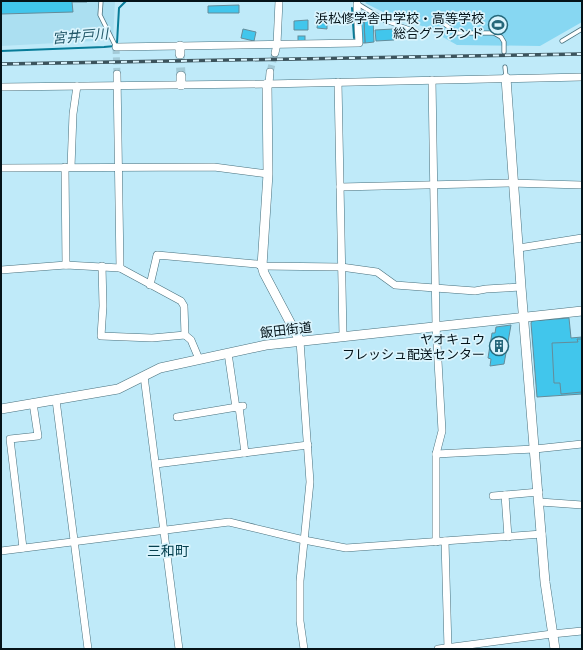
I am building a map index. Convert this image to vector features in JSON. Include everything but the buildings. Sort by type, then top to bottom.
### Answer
[{"type":"street","points":[[275,53],[277,44],[279,1]]},
{"type":"street","points":[[116,47],[180,50],[277,44],[359,43],[357,2]]},
{"type":"street","points":[[270,72],[268,84],[268,174],[262,266],[264,273],[300,341],[310,482],[299,598],[304,649]]},
{"type":"street","points":[[117,74],[120,268]]},
{"type":"street","points":[[506,78],[521,287],[546,582],[555,649]]},
{"type":"street","points":[[1,86],[117,86],[181,81],[268,84],[506,78],[582,78]]},
{"type":"street","points":[[432,80],[436,326],[442,431],[436,454],[436,542]]},
{"type":"street","points":[[338,82],[343,336]]},
{"type":"street","points":[[66,265],[68,167],[77,86]]},
{"type":"street","points":[[1,168],[214,167],[268,174]]},
{"type":"street","points":[[340,187],[514,184],[582,185]]},
{"type":"street","points":[[519,248],[582,238]]},
{"type":"street","points":[[150,285],[157,255],[262,266],[341,267],[377,272],[395,285],[475,291],[521,287]]},
{"type":"street","points":[[1,270],[66,265],[120,268],[181,301],[184,306],[185,334],[191,340],[199,359]]},
{"type":"street","points":[[102,266],[103,306],[101,336],[152,338],[185,334]]},
{"type":"street","name":"飯田街道","points":[[1,409],[118,389],[160,368],[266,345],[582,311]]},
{"type":"street","points":[[228,353],[240,407],[245,453]]},
{"type":"street","points":[[144,376],[179,649]]},
{"type":"street","points":[[56,400],[88,649]]},
{"type":"street","points":[[23,548],[10,439],[38,436],[33,403]]},
{"type":"street","points":[[177,417],[240,407]]},
{"type":"street","points":[[436,454],[535,449],[582,444]]},
{"type":"street","points":[[156,464],[308,445]]},
{"type":"street","points":[[492,496],[539,492]]},
{"type":"street","points":[[505,495],[508,537]]},
{"type":"street","points":[[540,502],[582,505]]},
{"type":"street","points":[[1,550],[229,522],[304,540],[346,548],[542,534]]},
{"type":"street","points":[[445,541],[448,648]]},
{"type":"street","points":[[438,649],[552,634],[582,632]]},
{"type":"lane","points":[[101,1],[100,15],[116,47]]},
{"type":"lane","points":[[357,2],[386,21],[418,32]]},
{"type":"lane","points":[[443,23],[458,33],[494,33],[501,37],[504,42],[504,52]]},
{"type":"lane","points":[[562,40],[582,29]]},
{"type":"lane","points":[[505,67],[506,78]]},
{"type":"shaded area","points":[[1,1],[115,1],[113,40],[1,46]]},
{"type":"shaded area","name":"浜松修学舎中学校・高等学校 総合グラウンド","points":[[368,1],[580,1],[582,5],[582,22],[540,46],[457,45],[425,27],[389,15],[365,3]]},
{"type":"waterway","name":"宮井戸川","points":[[1,51],[115,46],[117,43],[119,8],[126,1]]},
{"type":"waterway","points":[[352,8],[354,38]]},
{"type":"tunnel","points":[[116,47],[117,74]]},
{"type":"tunnel","points":[[270,72],[275,53]]},
{"type":"tunnel","points":[[180,54],[181,76]]},
{"type":"railway","points":[[1,64],[582,54]]},
{"type":"place","name":"浜松修学舎中学校・高等学校 総合グラウンド","points":[[498,25]]},
{"type":"place","name":"ヤオキュウ フレッシュ配送センター","points":[[499,346]]},
{"type":"district","name":"三和町","points":[[168,551]]}]
